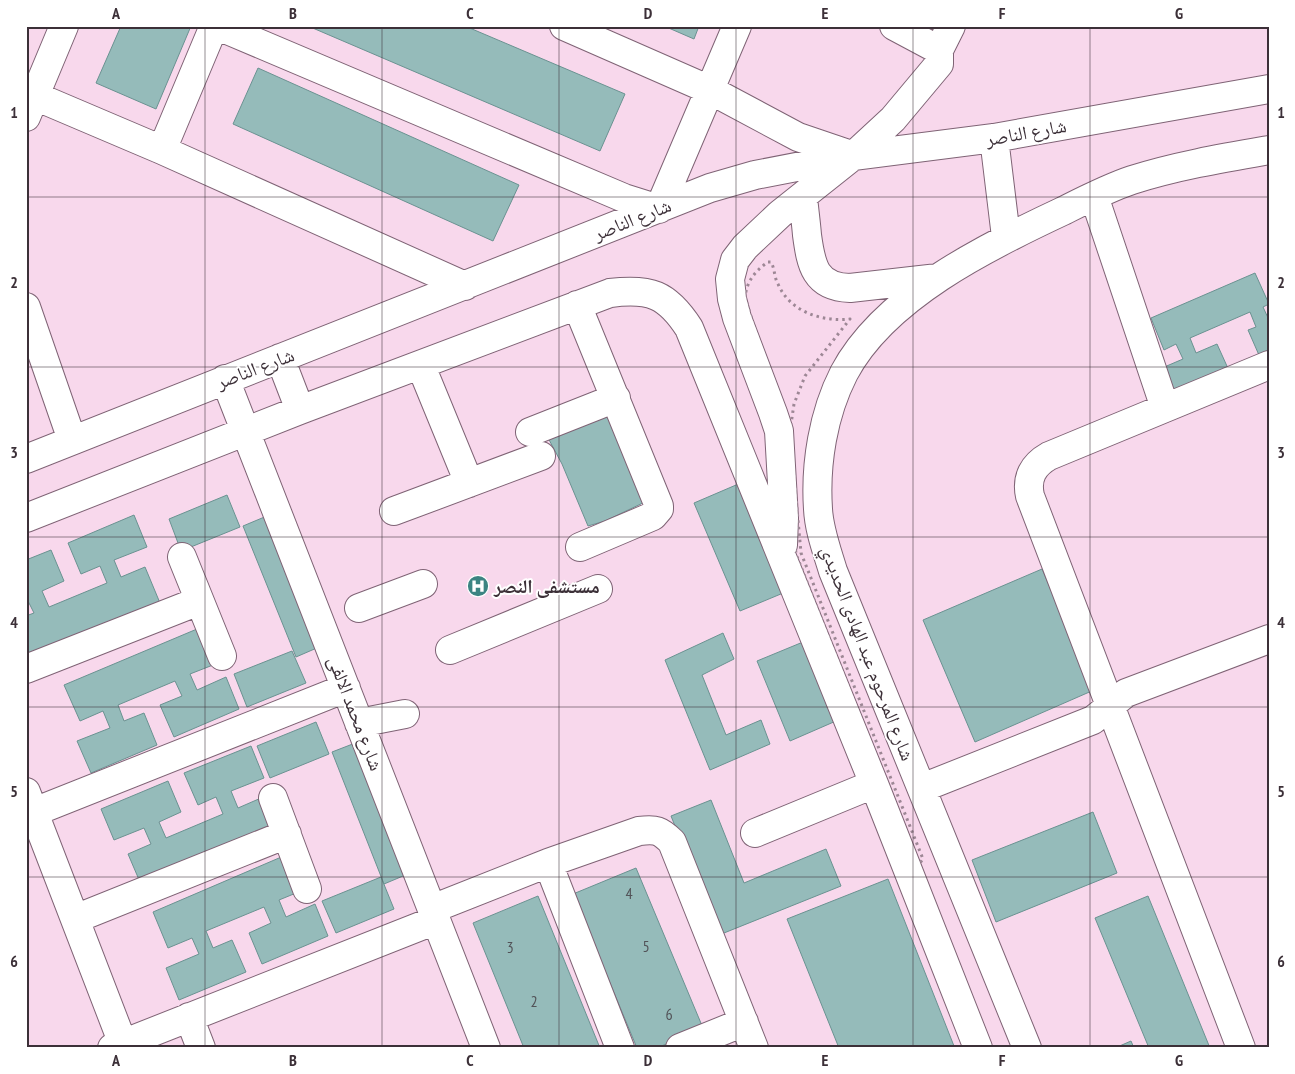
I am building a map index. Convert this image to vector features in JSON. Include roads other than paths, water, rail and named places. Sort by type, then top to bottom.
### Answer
[{"type":"street","points":[[64,26],[30,106],[162,150],[465,286]]},
{"type":"street","points":[[162,150],[216,26],[624,198],[659,209],[737,26]]},
{"type":"street","points":[[564,26],[710,90],[798,137],[853,156]]},
{"type":"street","points":[[894,26],[939,50]]},
{"type":"street","points":[[783,558],[784,518],[779,431],[774,413],[737,318],[732,299],[730,279],[736,260],[745,247],[780,214],[853,156],[893,119],[939,64],[939,50],[951,26]]},
{"type":"street","name":"شارع الناصر","points":[[26,459],[710,188],[755,175],[853,156],[994,138],[1269,89]]},
{"type":"street","points":[[994,138],[1006,237]]},
{"type":"street","points":[[1164,408],[1094,196],[1130,181],[1163,171],[1269,150]]},
{"type":"street","points":[[803,196],[813,268],[828,284],[839,288],[850,288],[939,278]]},
{"type":"street","name":"شارع المرحوم عبد الهادى الحديدي","points":[[1027,1048],[833,572],[823,538],[818,510],[817,478],[823,432],[831,405],[845,372],[865,342],[890,316],[939,278],[1006,237],[1094,196]]},
{"type":"street","points":[[26,518],[300,410],[421,366],[610,293],[629,290],[646,292],[663,299],[677,310],[689,328],[874,784],[978,1048]]},
{"type":"street","points":[[577,305],[659,502],[659,509],[653,516],[580,547]]},
{"type":"street","points":[[26,307],[72,440]]},
{"type":"street","points":[[280,358],[300,410]]},
{"type":"street","points":[[1241,1048],[1109,708],[1028,487],[1034,468],[1040,461],[1049,456],[1269,365]]},
{"type":"street","points":[[421,366],[469,483]]},
{"type":"street","name":"شارع محمد الالفى","points":[[225,379],[486,1048]]},
{"type":"street","points":[[394,511],[469,483],[616,398]]},
{"type":"street","points":[[182,557],[222,656]]},
{"type":"street","points":[[359,608],[423,584]]},
{"type":"street","points":[[450,650],[598,589]]},
{"type":"street","points":[[26,669],[199,601]]},
{"type":"street","points":[[922,788],[1093,720],[1126,693],[1269,639]]},
{"type":"street","points":[[346,688],[30,802],[75,919],[118,1046],[434,914],[548,863],[639,831],[652,829],[662,833],[672,842],[754,1048]]},
{"type":"street","points":[[359,723],[405,714]]},
{"type":"street","points":[[755,833],[874,784]]},
{"type":"street","points":[[273,798],[307,889]]},
{"type":"street","points":[[75,919],[287,834]]},
{"type":"street","points":[[909,875],[917,877],[926,876],[934,872],[949,855]]},
{"type":"street","points":[[548,863],[620,1048]]},
{"type":"street","points":[[940,952],[948,939],[954,935],[961,933],[981,934]]},
{"type":"street","points":[[189,1017],[201,1048]]},
{"type":"street","points":[[680,1048],[744,1022]]},
{"type":"place","name":"مستشفى النصر","points":[[478,586]]}]
